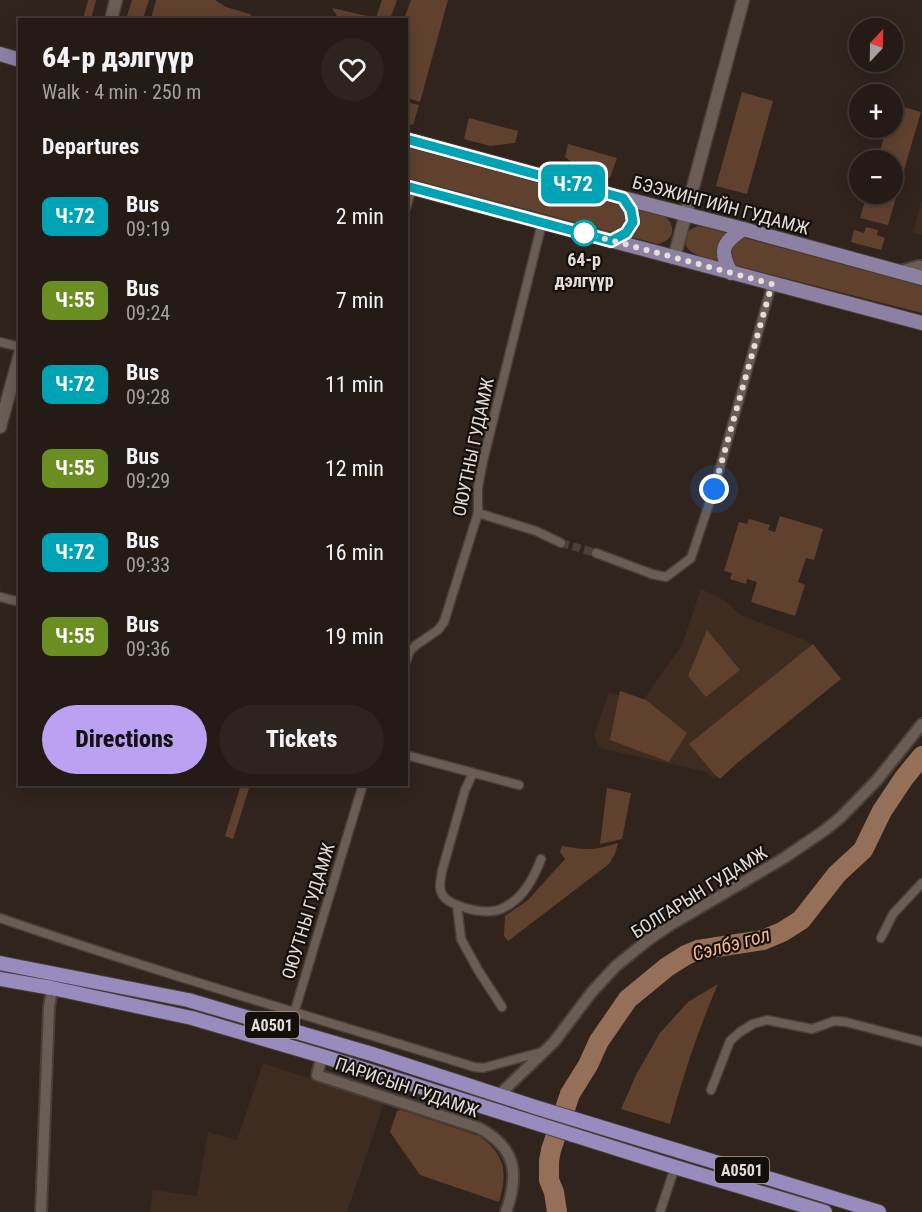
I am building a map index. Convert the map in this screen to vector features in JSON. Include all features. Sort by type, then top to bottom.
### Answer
[{"type":"highway","name":"A0501","points":[[0,963],[188,1000],[372,1054],[538,1108],[879,1212]]},
{"type":"highway","name":"A0501","points":[[0,979],[192,1017],[601,1143],[809,1210],[825,1212]]},
{"type":"main road","points":[[112,18],[116,0]]},
{"type":"main road","points":[[674,258],[743,0]]},
{"type":"main road","points":[[0,54],[18,59]]},
{"type":"main road","name":"БЭЭЖИНГИЙН ГУДАМЖ","points":[[408,140],[922,278]]},
{"type":"main road","points":[[409,187],[922,323]]},
{"type":"main road","points":[[611,241],[626,233],[633,222],[631,210],[623,198]]},
{"type":"main road","points":[[731,273],[724,256],[724,246],[743,229]]},
{"type":"main road","points":[[0,427],[18,361]]},
{"type":"street","name":"ОЮУТНЫ ГУДАМЖ","points":[[408,656],[416,645],[438,630],[444,622],[478,513],[478,487],[483,461],[542,223]]},
{"type":"street","points":[[900,271],[922,266]]},
{"type":"street","points":[[596,553],[666,577],[691,558],[714,489],[772,284]]},
{"type":"street","points":[[0,342],[18,346]]},
{"type":"street","points":[[478,513],[536,531],[561,543]]},
{"type":"street","points":[[2,597],[18,602]]},
{"type":"street","name":"БОЛГАРЫН ГУДАМЖ","points":[[499,1095],[554,1042],[597,986],[633,951],[667,927],[800,848],[841,817],[877,780],[922,724]]},
{"type":"street","points":[[408,756],[519,785]]},
{"type":"street","points":[[473,773],[465,790],[452,833],[440,884],[443,897],[457,905],[476,910],[494,911],[510,904],[521,894],[535,874],[541,859]]},
{"type":"street","name":"ОЮУТНЫ ГУДАМЖ","points":[[289,1030],[362,786]]},
{"type":"street","points":[[881,939],[893,914],[922,883]]},
{"type":"street","points":[[457,905],[461,939],[502,1007]]},
{"type":"street","points":[[0,918],[69,942],[474,1067],[483,1068],[542,1052]]},
{"type":"street","points":[[41,1212],[49,1008],[52,988]]},
{"type":"street","points":[[711,1090],[730,1041],[753,1024],[766,1020],[812,1029],[834,1021],[846,1022],[922,1042]]},
{"type":"street","name":"ПАРИСЫН ГУДАМЖ","points":[[322,1056],[317,1075],[479,1128],[494,1138],[508,1155],[514,1171],[513,1186],[506,1212]]},
{"type":"street","points":[[660,1212],[675,1167]]},
{"type":"shaded area","points":[[88,0],[96,0],[91,18],[83,18]]},
{"type":"shaded area","points":[[132,0],[149,0],[143,18],[126,18]]},
{"type":"shaded area","points":[[156,0],[215,0],[226,7],[250,14],[253,18],[151,18]]},
{"type":"shaded area","points":[[382,0],[397,0],[390,18],[376,18]]},
{"type":"shaded area","points":[[411,0],[448,0],[420,102],[408,98],[408,18],[404,18]]},
{"type":"shaded area","points":[[332,8],[376,18],[338,18]]},
{"type":"shaded area","points":[[742,92],[773,101],[747,194],[716,186]]},
{"type":"shaded area","points":[[408,102],[419,105],[413,125],[408,123]]},
{"type":"shaded area","points":[[903,107],[921,112],[903,174],[903,150],[880,150],[884,138],[903,138]]},
{"type":"shaded area","points":[[469,118],[518,131],[515,143],[490,146],[464,139]]},
{"type":"shaded area","points":[[568,144],[617,158],[610,178],[584,171],[565,157]]},
{"type":"shaded area","points":[[408,147],[620,204],[631,219],[617,233],[408,178]]},
{"type":"shaded area","points":[[922,200],[922,235],[913,232]]},
{"type":"shaded area","points":[[864,204],[894,204],[888,225],[860,218]]},
{"type":"shaded area","points":[[635,208],[665,217],[672,226],[669,238],[658,244],[627,236]]},
{"type":"shaded area","points":[[700,226],[730,234],[723,262],[698,255],[688,249],[685,244],[687,233]]},
{"type":"shaded area","points":[[866,227],[878,230],[877,235],[885,238],[881,250],[851,242],[854,230],[864,233]]},
{"type":"shaded area","points":[[739,238],[922,286],[922,313],[734,265],[727,251]]},
{"type":"shaded area","points":[[780,516],[823,529],[814,560],[806,558],[798,582],[805,585],[795,616],[751,602],[757,582],[747,579],[746,584],[730,579],[732,573],[724,571],[739,522],[747,524],[749,519],[770,525],[768,530],[775,532]]},
{"type":"shaded area","points":[[701,589],[725,601],[741,615],[807,641],[839,679],[713,779],[707,772],[599,748],[594,735],[609,692],[642,702],[682,645]]},
{"type":"shaded area","points":[[707,630],[740,670],[706,697],[688,676]]},
{"type":"shaded area","points":[[813,644],[841,679],[720,779],[689,744]]},
{"type":"shaded area","points":[[620,691],[646,700],[687,733],[669,762],[610,740]]},
{"type":"shaded area","points":[[241,786],[250,786],[233,839],[225,836]]},
{"type":"shaded area","points":[[607,788],[631,793],[622,839],[600,844]]},
{"type":"shaded area","points":[[618,843],[609,864],[508,941],[504,936],[505,916],[528,900],[565,859],[560,852],[562,846],[590,849]]},
{"type":"shaded area","points":[[718,984],[691,1053],[670,1124],[621,1109],[637,1073],[660,1033],[688,1002]]},
{"type":"shaded area","points":[[263,1063],[384,1103],[347,1212],[150,1212],[153,1190],[197,1196],[208,1132],[237,1140]]},
{"type":"shaded area","points":[[401,1110],[479,1136],[488,1143],[502,1164],[503,1182],[499,1202],[420,1175],[390,1132],[397,1111]]},
{"type":"waterway","name":"Сэлбэ гол","points":[[557,1212],[554,1192],[549,1180],[551,1150],[570,1094],[588,1065],[599,1041],[628,999],[667,967],[686,955],[698,950],[763,940],[801,920],[837,874],[863,850],[882,811],[922,756]]},
{"type":"tunnel","points":[[561,543],[596,553]]},
{"type":"bus line","name":"Ч:72","points":[[408,140],[623,198],[631,210],[633,222],[626,233],[611,241],[408,187]]},
{"type":"place","name":"64-р дэлгүүр","points":[[584,233]]},
{"type":"route","points":[[584,233],[772,284],[714,489]]}]
